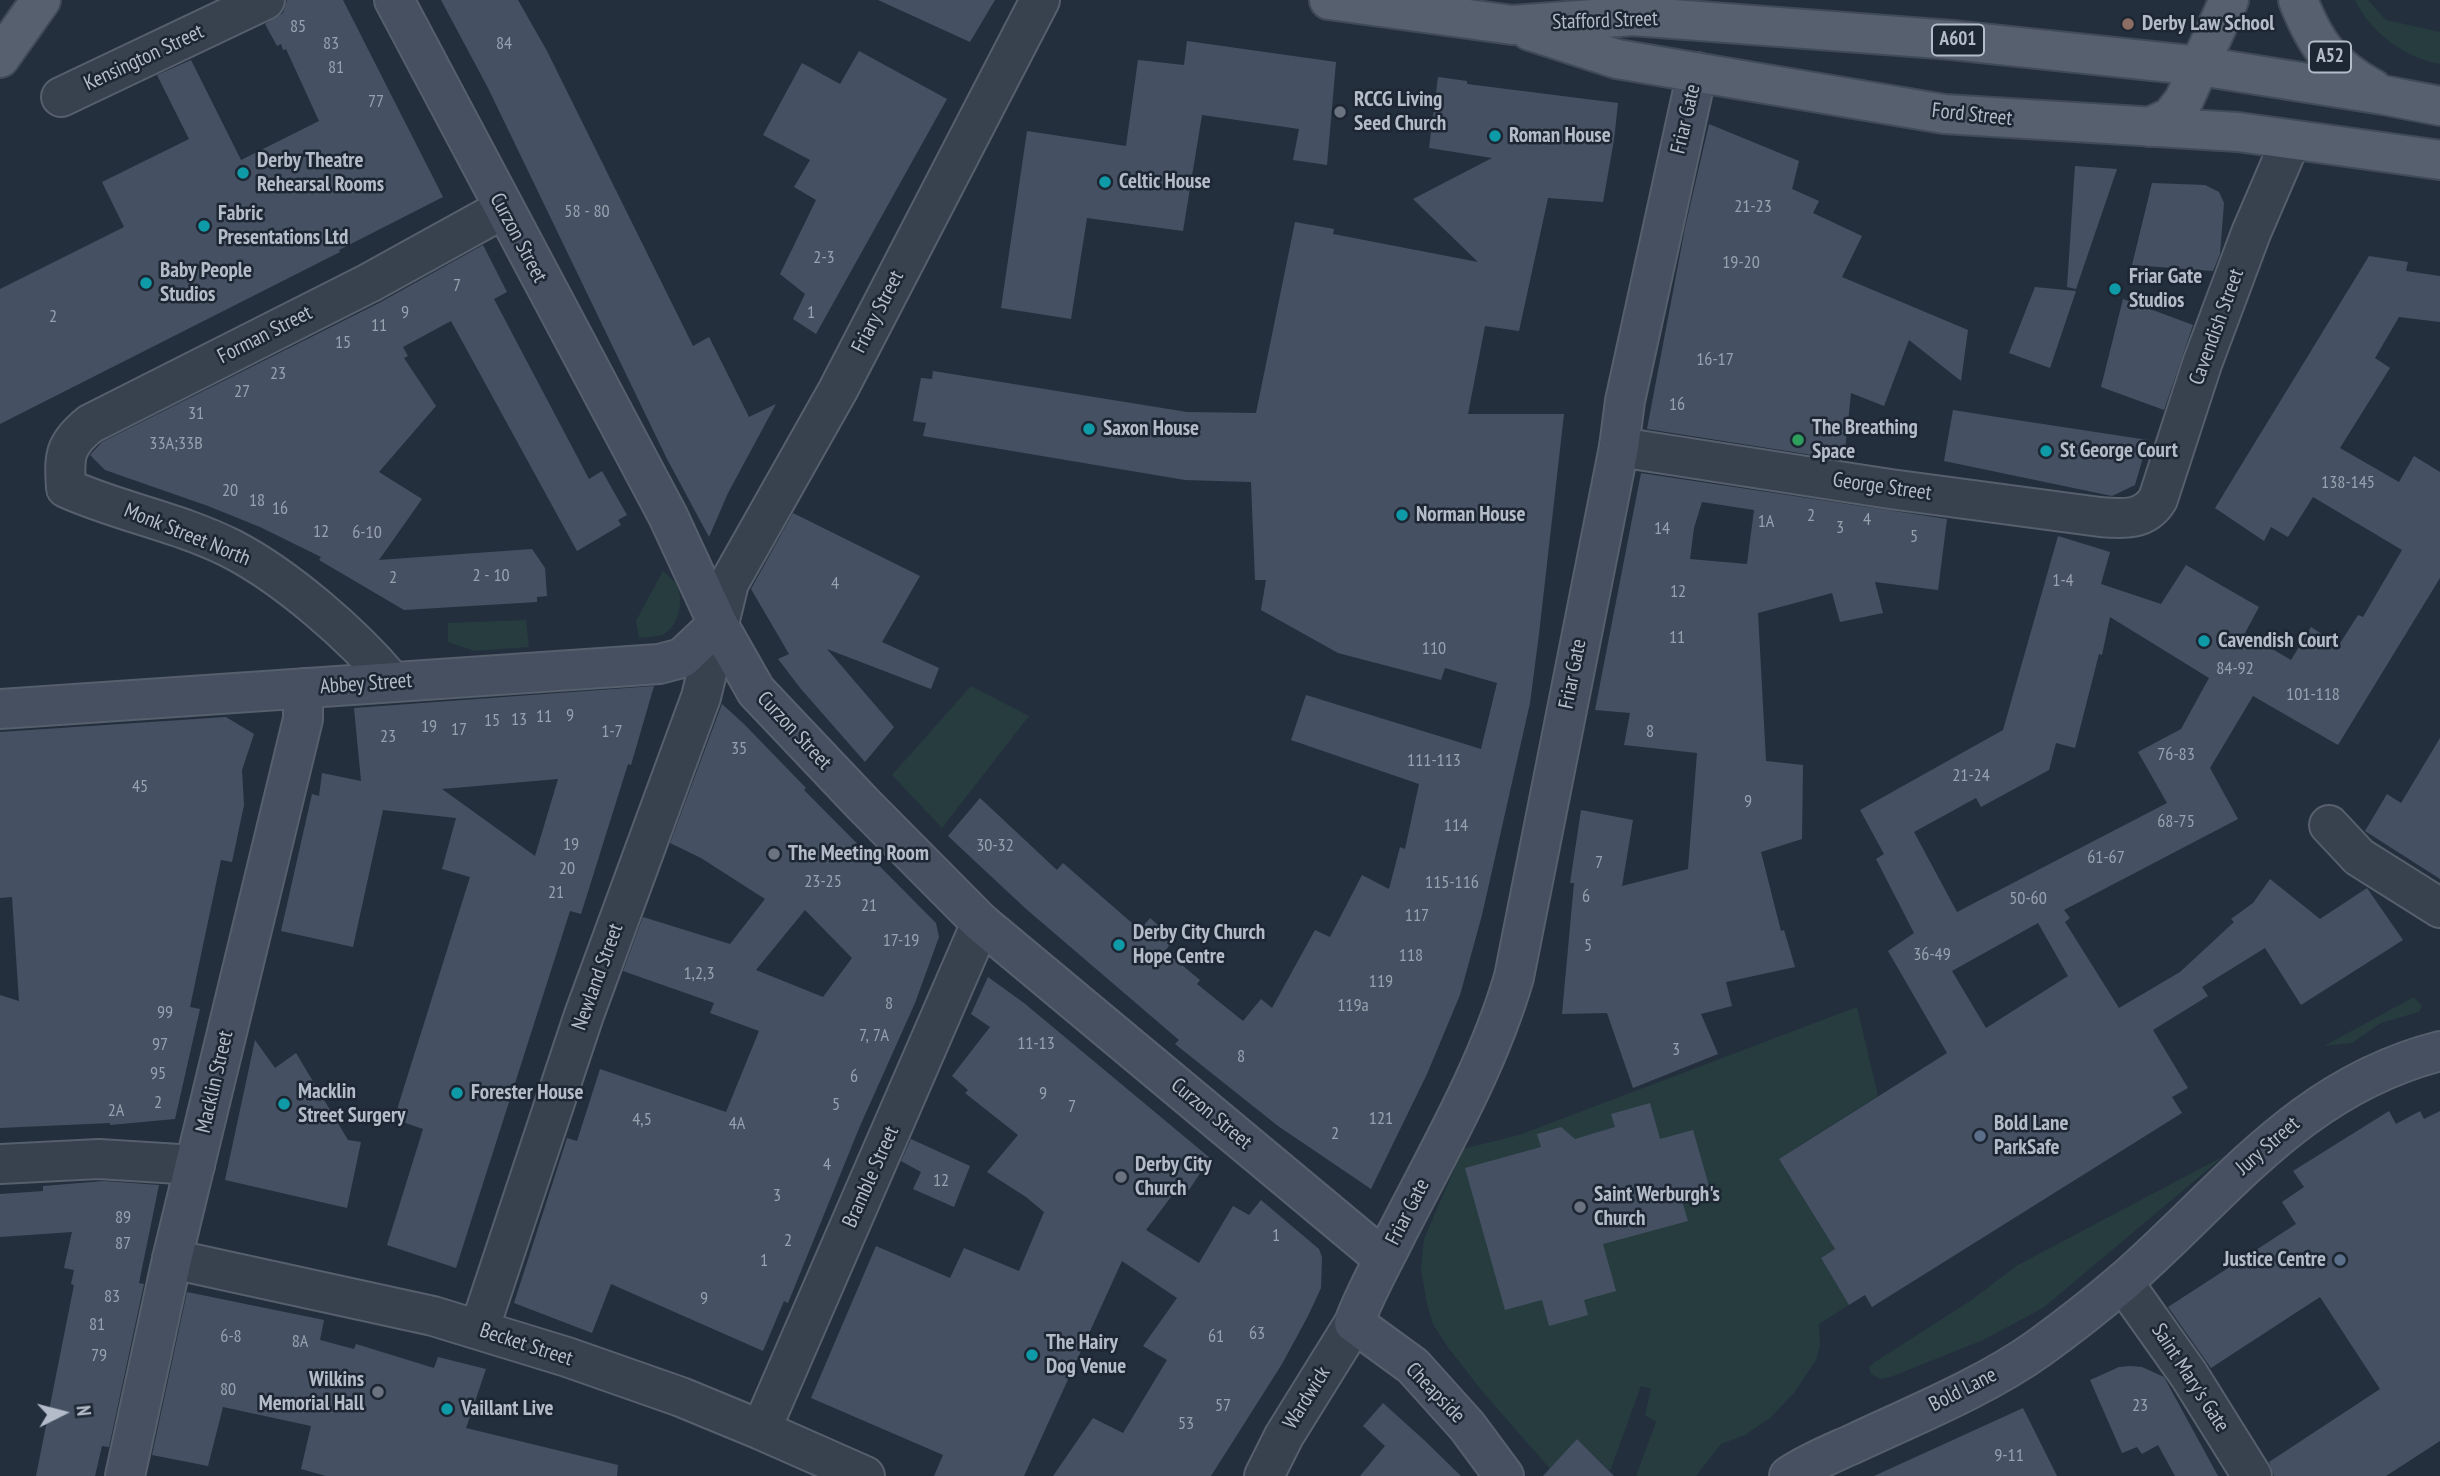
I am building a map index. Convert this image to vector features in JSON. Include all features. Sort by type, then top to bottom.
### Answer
[{"type":"main road","name":"Stafford Street","points":[[1329,0],[1512,25],[1718,10]]},
{"type":"main road","points":[[2148,127],[2171,117],[2184,100],[2229,0]]},
{"type":"main road","name":"A52","points":[[2298,0],[2311,32],[2328,55],[2347,75],[2383,95]]},
{"type":"main road","points":[[0,58],[41,1]]},
{"type":"main road","name":"A601","points":[[1718,10],[1952,40],[2200,66],[2440,106]]},
{"type":"main road","name":"Friar Gate","points":[[1697,72],[1718,10]]},
{"type":"main road","name":"Ford Street","points":[[1512,25],[1617,59],[1944,114],[2238,132],[2440,160]]},
{"type":"street","name":"Kensington Street","points":[[61,97],[265,0]]},
{"type":"street","name":"Curzon Street","points":[[394,0],[668,516],[718,624],[756,691],[981,923],[1384,1259]]},
{"type":"street","name":"Friary Street","points":[[718,624],[729,583],[838,390],[1014,55],[1040,0]]},
{"type":"street","name":"Friar Gate","points":[[1354,1323],[1366,1289],[1384,1259],[1476,1076],[1505,1008],[1514,977],[1619,447],[1625,401],[1697,72]]},
{"type":"street","name":"Cavendish Street","points":[[2146,513],[2158,499],[2202,364],[2251,233],[2291,139]]},
{"type":"street","name":"Forman Street","points":[[66,488],[64,457],[74,437],[90,424],[369,283],[503,209]]},
{"type":"street","name":"George Street","points":[[1619,447],[1890,489],[2100,517],[2133,518],[2146,513]]},
{"type":"street","name":"Monk Street North","points":[[66,488],[160,520],[230,548],[270,571],[372,657],[392,682]]},
{"type":"street","name":"Abbey Street","points":[[0,709],[659,664],[682,658],[718,624]]},
{"type":"street","name":"Newland Street","points":[[479,1330],[584,1015],[701,697],[718,624]]},
{"type":"street","name":"Macklin Street","points":[[125,1476],[172,1259],[303,719],[303,688]]},
{"type":"street","points":[[2329,825],[2359,857],[2440,908]]},
{"type":"street","name":"Bramble Street","points":[[761,1430],[981,923]]},
{"type":"street","name":"Jury Street","points":[[2123,1282],[2270,1142],[2312,1108],[2385,1070],[2440,1051]]},
{"type":"street","points":[[0,1164],[99,1159],[195,1165]]},
{"type":"street","name":"Becket Street","points":[[172,1259],[433,1316],[479,1330],[657,1388],[865,1476]]},
{"type":"street","name":"Bold Lane","points":[[1789,1476],[1821,1458],[1976,1385],[2021,1359],[2038,1349],[2123,1282]]},
{"type":"street","name":"Saint Mary's Gate","points":[[2123,1282],[2189,1375],[2252,1476]]},
{"type":"street","name":"Wardwick","points":[[1265,1476],[1284,1436],[1354,1323]]},
{"type":"street","name":"Cheapside","points":[[1354,1323],[1413,1366],[1467,1426],[1504,1476]]},
{"type":"green space","points":[[2355,0],[2368,0],[2386,20],[2440,32],[2440,64],[2414,56],[2390,42],[2370,23]]},
{"type":"green space","points":[[663,571],[679,590],[679,612],[673,626],[662,635],[639,638],[636,621]]},
{"type":"green space","points":[[526,620],[529,647],[474,651],[448,642],[448,623]]},
{"type":"green space","points":[[971,686],[1029,716],[942,828],[892,775]]},
{"type":"green space","points":[[2414,997],[2422,1006],[2419,1012],[2381,1023],[2352,1043],[2324,1046]]},
{"type":"green space","points":[[1857,1007],[1878,1096],[1779,1159],[1835,1249],[1821,1258],[1849,1305],[1819,1324],[1820,1345],[1816,1360],[1794,1393],[1770,1418],[1745,1435],[1721,1444],[1696,1476],[1636,1476],[1656,1422],[1645,1415],[1651,1389],[1641,1386],[1610,1471],[1577,1439],[1550,1469],[1447,1346],[1433,1324],[1427,1304],[1421,1269],[1424,1239],[1463,1149],[1519,1135]]},
{"type":"green space","points":[[2224,1156],[2043,1308],[1983,1340],[1893,1376],[1881,1379],[1871,1374],[1869,1367],[1875,1362],[1973,1299],[2016,1266]]},
{"type":"building","points":[[287,0],[343,0],[443,197],[0,424],[0,289],[124,227],[102,182],[189,139],[157,75],[191,60],[241,160],[319,121],[286,49],[283,50],[281,44],[277,46],[265,24],[283,13]]},
{"type":"building","points":[[441,0],[518,0],[547,51],[693,346],[709,337],[749,417],[776,404],[728,493],[709,537],[666,457],[488,88]]},
{"type":"building","points":[[878,0],[995,0],[970,42]]},
{"type":"building","name":"Celtic House","points":[[1187,41],[1336,62],[1327,165],[1293,160],[1299,129],[1202,115],[1183,231],[1087,218],[1071,319],[1001,308],[1027,131],[1126,146],[1138,60],[1184,65]]},
{"type":"building","points":[[859,51],[947,99],[816,334],[793,319],[805,294],[780,274],[816,200],[794,187],[810,160],[763,135],[802,63],[840,84]]},
{"type":"building","points":[[1438,77],[1467,81],[1467,84],[1618,103],[1603,202],[1548,198],[1519,331],[1485,326],[1468,414],[1564,414],[1530,703],[1482,915],[1460,995],[1427,1074],[1371,1189],[1278,1126],[1175,1044],[1179,1040],[1025,908],[948,836],[980,798],[1057,870],[1063,863],[1140,930],[1150,918],[1174,939],[1165,951],[1200,980],[1197,984],[1243,1021],[1261,999],[1272,1008],[1315,930],[1330,937],[1362,875],[1389,889],[1400,847],[1405,849],[1419,784],[1291,740],[1306,695],[1481,749],[1497,683],[1445,668],[1441,680],[1338,653],[1261,610],[1266,580],[1255,580],[1251,482],[1185,480],[923,436],[926,423],[913,421],[921,378],[932,379],[933,371],[1187,412],[1256,413],[1295,222],[1334,229],[1333,234],[1478,262],[1413,199],[1492,158],[1429,148]]},
{"type":"building","points":[[1709,124],[1799,161],[1792,189],[1819,201],[1813,213],[1862,236],[1842,277],[1968,330],[1961,381],[1909,340],[1884,406],[1851,393],[1844,460],[1647,429],[1685,228]]},
{"type":"building","points":[[2075,166],[2117,169],[2076,289],[2067,287]]},
{"type":"building","points":[[2152,183],[2205,185],[2219,192],[2224,203],[2220,254],[2213,271],[2132,265]]},
{"type":"building","points":[[483,245],[507,292],[494,299],[589,479],[602,471],[627,515],[618,520],[621,525],[577,551],[451,321],[403,347],[408,356],[404,358],[436,406],[379,472],[422,499],[379,560],[532,549],[545,568],[547,596],[537,597],[537,602],[404,610],[319,560],[321,557],[260,527],[208,506],[105,470],[90,455],[102,442],[379,303]]},
{"type":"building","points":[[2369,256],[2408,262],[2406,271],[2440,276],[2440,322],[2399,317],[2375,358],[2390,368],[2340,448],[2399,482],[2414,456],[2440,472],[2440,578],[2338,745],[2253,696],[2210,768],[2238,819],[2064,910],[2070,918],[2065,922],[2119,1008],[2180,972],[2234,922],[2231,919],[2253,903],[2270,879],[2320,919],[2367,888],[2403,940],[2301,1005],[2265,948],[2202,987],[2208,996],[2153,1030],[2188,1088],[2172,1097],[2182,1113],[1872,1307],[1865,1295],[1849,1305],[1821,1258],[1835,1249],[1779,1159],[1947,1053],[1888,951],[1914,933],[1876,859],[1884,854],[1860,810],[2003,730],[2058,536],[2110,552],[2101,584],[2161,604],[2186,565],[2259,607],[2245,633],[2291,660],[2311,627],[2339,645],[2358,615],[2363,617],[2402,550],[2313,497],[2288,537],[2271,527],[2264,541],[2215,508]],"holes":[[[2110,617],[2209,678],[2181,729],[2138,752],[2167,803],[1957,912],[1914,832],[1976,798],[1981,807],[2049,770],[2056,743],[2075,748]],[[2038,923],[2068,976],[1986,1028],[1952,971]]]},
{"type":"building","points":[[2035,287],[2076,291],[2050,368],[2009,353]]},
{"type":"building","points":[[2123,299],[2193,325],[2164,410],[2101,387]]},
{"type":"building","name":"St George Court","points":[[1953,410],[2148,440],[2135,485],[2112,496],[1944,461]]},
{"type":"building","points":[[1641,473],[1947,519],[1938,590],[1875,582],[1883,613],[1840,622],[1832,593],[1758,613],[1766,761],[1803,765],[1802,839],[1761,852],[1781,931],[1784,930],[1795,967],[1726,982],[1732,1006],[1701,1014],[1718,1054],[1633,1088],[1607,1013],[1562,1014],[1574,883],[1570,883],[1581,810],[1633,820],[1622,886],[1688,869],[1697,753],[1624,745],[1630,713],[1595,710]],"holes":[[[1702,502],[1754,510],[1747,564],[1690,559],[1694,528]]]},
{"type":"building","points":[[793,513],[920,576],[882,642],[939,668],[931,689],[827,649],[894,727],[865,762],[778,659],[789,654],[751,589]]},
{"type":"building","points":[[654,686],[631,765],[628,764],[581,914],[570,911],[456,1268],[387,1245],[423,1129],[394,1119],[470,877],[442,869],[456,818],[383,810],[353,947],[281,931],[312,794],[319,796],[322,773],[361,781],[354,708]],"holes":[[[558,779],[535,856],[442,789]]]},
{"type":"building","points":[[722,704],[936,923],[939,937],[915,1003],[860,1126],[788,1303],[784,1301],[763,1351],[611,1284],[592,1333],[514,1303],[567,1138],[577,1141],[600,1069],[726,1112],[759,1031],[710,1013],[714,1003],[623,971],[643,917],[730,944],[765,899],[701,858],[670,843]],"holes":[[[805,910],[852,958],[823,997],[756,970]]]},
{"type":"building","points":[[226,717],[254,734],[242,770],[244,805],[232,862],[221,860],[190,1007],[200,1009],[175,1119],[110,1125],[0,1128],[0,995],[19,1001],[12,897],[0,898],[0,732]]},
{"type":"building","points":[[2440,738],[2440,879],[2365,831],[2387,794],[2401,803]]},
{"type":"building","points":[[988,977],[1024,1003],[1210,1158],[1189,1190],[1180,1185],[1146,1230],[1199,1263],[1233,1206],[1249,1215],[1261,1200],[1319,1249],[1322,1257],[1321,1288],[1308,1316],[1282,1364],[1211,1476],[1053,1476],[1093,1418],[1123,1433],[1167,1360],[1143,1346],[1177,1298],[1122,1261],[1024,1476],[934,1476],[943,1455],[811,1398],[876,1246],[950,1278],[964,1248],[1019,1271],[1044,1212],[987,1172],[1018,1135],[965,1093],[968,1090],[952,1076],[990,1027],[971,1014]]},
{"type":"building","name":"Macklin Street Surgery","points":[[255,1040],[275,1068],[296,1053],[348,1140],[361,1142],[347,1208],[225,1180]]},
{"type":"building","name":"Saint Werburgh's Church","points":[[1650,1103],[1660,1139],[1693,1130],[1709,1186],[1680,1194],[1688,1221],[1603,1244],[1616,1291],[1584,1300],[1588,1315],[1549,1326],[1542,1300],[1505,1310],[1465,1168],[1541,1147],[1537,1134],[1561,1127],[1575,1139],[1615,1127],[1611,1114]]},
{"type":"building","name":"Justice Centre","points":[[2389,1111],[2396,1124],[2420,1111],[2424,1119],[2440,1111],[2440,1441],[2386,1476],[2274,1476],[2269,1462],[2380,1389],[2320,1297],[2211,1368],[2168,1307],[2296,1224],[2282,1202],[2304,1187],[2293,1171]]},
{"type":"building","points":[[911,1139],[970,1166],[954,1207],[913,1189],[921,1172],[901,1161]]},
{"type":"building","points":[[104,1181],[159,1185],[139,1283],[144,1284],[109,1447],[102,1446],[95,1476],[36,1476],[74,1285],[71,1284],[74,1270],[64,1268],[72,1232],[0,1237],[0,1194],[43,1191],[43,1186]]},
{"type":"building","points":[[187,1292],[324,1320],[320,1340],[354,1349],[356,1344],[434,1368],[438,1357],[486,1369],[466,1428],[618,1465],[617,1476],[326,1476],[301,1469],[311,1426],[223,1407],[208,1466],[152,1455]]},
{"type":"building","points":[[2119,1367],[2142,1367],[2164,1377],[2218,1476],[2175,1476],[2158,1445],[2142,1454],[2137,1447],[2122,1453],[2090,1380]]},
{"type":"building","points":[[1383,1403],[1461,1476],[1360,1476],[1385,1446],[1363,1426]]},
{"type":"building","points":[[2023,1408],[2057,1476],[1874,1476]]},
{"type":"building","points":[[1577,1439],[1614,1476],[1543,1476]]},
{"type":"place","name":"Derby Law School","points":[[2128,24]]},
{"type":"place","name":"RCCG Living Seed Church","points":[[1340,112]]},
{"type":"place","name":"Roman House","points":[[1495,136]]},
{"type":"place","name":"Derby Theatre Rehearsal Rooms","points":[[243,173]]},
{"type":"place","name":"Celtic House","points":[[1105,182]]},
{"type":"place","name":"Fabric Presentations Ltd","points":[[204,226]]},
{"type":"place","name":"Baby People Studios","points":[[146,283]]},
{"type":"place","name":"Friar Gate Studios","points":[[2115,289]]},
{"type":"place","name":"Saxon House","points":[[1089,429]]},
{"type":"place","name":"The Breathing Space","points":[[1798,440]]},
{"type":"place","name":"St George Court","points":[[2046,451]]},
{"type":"place","name":"Norman House","points":[[1402,515]]},
{"type":"place","name":"Cavendish Court","points":[[2204,641]]},
{"type":"place","name":"The Meeting Room","points":[[774,854]]},
{"type":"place","name":"Derby City Church Hope Centre","points":[[1119,945]]},
{"type":"place","name":"Forester House","points":[[457,1093]]},
{"type":"place","name":"Macklin Street Surgery","points":[[284,1104]]},
{"type":"place","name":"Bold Lane ParkSafe","points":[[1980,1136]]},
{"type":"place","name":"Derby City Church","points":[[1121,1177]]},
{"type":"place","name":"Saint Werburgh's Church","points":[[1580,1207]]},
{"type":"place","name":"Justice Centre","points":[[2340,1260]]},
{"type":"place","name":"The Hairy Dog Venue","points":[[1032,1355]]},
{"type":"place","name":"Wilkins Memorial Hall","points":[[378,1392]]},
{"type":"place","name":"Vaillant Live","points":[[447,1409]]}]
